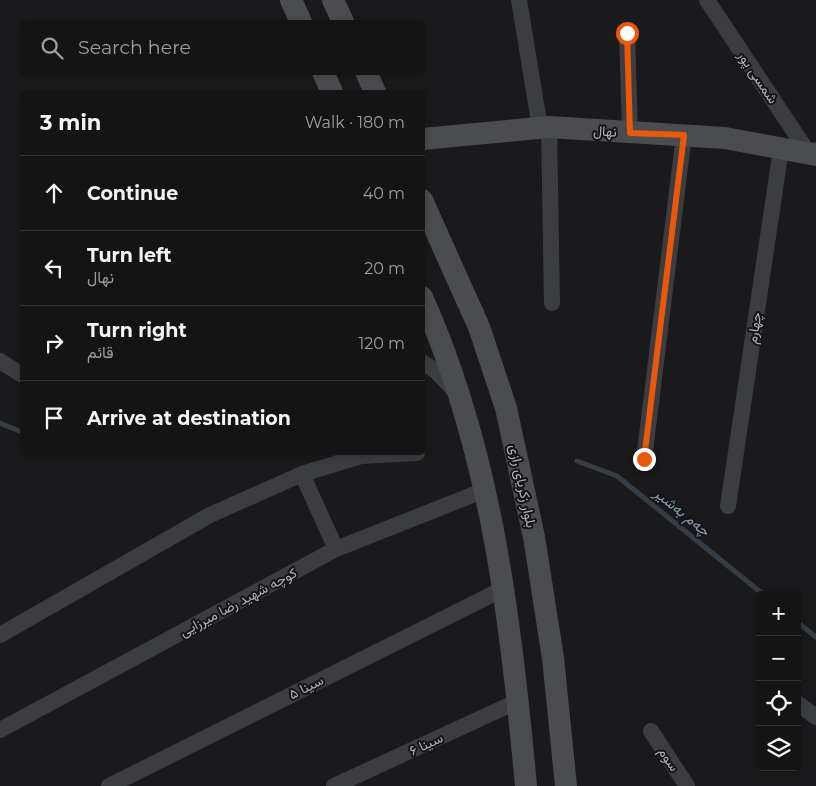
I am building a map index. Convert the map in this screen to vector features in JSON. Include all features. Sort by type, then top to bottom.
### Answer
[{"type":"main road","points":[[291,0],[300,20]]},
{"type":"main road","points":[[333,0],[342,20]]},
{"type":"main road","points":[[324,75],[331,90]]},
{"type":"main road","points":[[367,75],[374,90]]},
{"type":"main road","name":"نهال","points":[[425,139],[544,127],[725,138],[781,149],[814,153]]},
{"type":"main road","name":"بلوار زکریای رازی","points":[[425,207],[479,327],[506,408],[534,537],[550,639],[566,786]]},
{"type":"main road","points":[[425,304],[442,341],[462,398],[485,490],[503,589],[518,701],[526,786]]},
{"type":"street","points":[[519,0],[544,127],[552,303]]},
{"type":"street","name":"شمسی پور","points":[[707,0],[814,153]]},
{"type":"street","points":[[627,33],[630,133]]},
{"type":"street","points":[[644,459],[684,135]]},
{"type":"street","name":"چهارم","points":[[728,506],[781,149]]},
{"type":"street","points":[[0,362],[20,374]]},
{"type":"street","points":[[425,364],[436,371],[462,398]]},
{"type":"street","points":[[0,635],[210,515],[302,474],[361,456],[380,455]]},
{"type":"street","points":[[302,474],[336,549]]},
{"type":"street","name":"کوچه شهید رضا میرزایی","points":[[0,730],[336,549],[485,490]]},
{"type":"street","name":"سینا ۵","points":[[109,786],[503,589]]},
{"type":"street","name":"سینا ۶","points":[[334,786],[518,701]]},
{"type":"street","points":[[801,706],[816,717]]},
{"type":"street","name":"سوم","points":[[651,731],[687,786]]},
{"type":"waterway","name":"چەم بەشیر","points":[[0,423],[20,431]]},
{"type":"waterway","name":"چەم بەشیر","points":[[577,461],[617,476],[759,591]]},
{"type":"waterway","name":"چەم بەشیر","points":[[801,625],[816,637]]},
{"type":"route","points":[[627,33],[630,133],[684,135],[644,459]]}]
